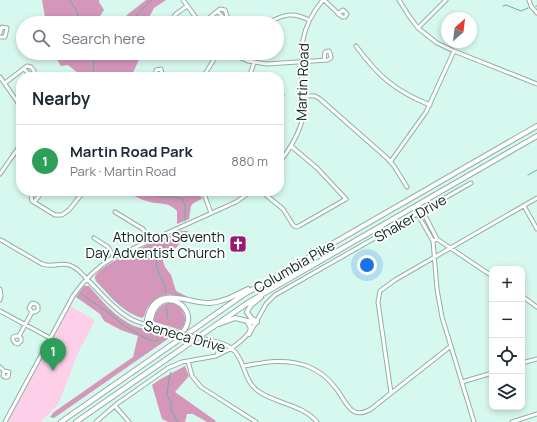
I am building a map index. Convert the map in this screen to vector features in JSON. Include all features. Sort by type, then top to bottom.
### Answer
[{"type":"highway","name":"Columbia Pike","points":[[61,422],[223,308],[282,272],[537,126]]},
{"type":"highway","name":"Columbia Pike","points":[[77,422],[249,302],[537,137]]},
{"type":"highway","points":[[148,325],[150,309],[162,298],[172,297],[195,303],[217,302],[228,299],[282,272]]},
{"type":"highway","points":[[257,323],[249,316],[248,309],[275,287]]},
{"type":"highway","points":[[148,325],[155,308],[160,303],[166,301],[175,301],[181,304],[185,308],[188,317],[188,324],[183,331],[155,356]]},
{"type":"highway","points":[[208,330],[230,319],[243,319],[257,323]]},
{"type":"highway","points":[[243,319],[248,322],[250,326],[249,334]]},
{"type":"highway","points":[[56,422],[109,388]]},
{"type":"street","points":[[183,0],[195,16]]},
{"type":"street","points":[[323,0],[338,14]]},
{"type":"street","name":"Martin Road","points":[[284,155],[297,135],[303,110],[301,62],[303,39],[309,20],[323,0]]},
{"type":"street","points":[[399,0],[418,28],[431,39],[454,51],[537,84]]},
{"type":"street","points":[[418,28],[446,0]]},
{"type":"street","points":[[529,0],[531,6],[537,13]]},
{"type":"street","points":[[175,16],[187,6]]},
{"type":"street","points":[[212,16],[218,12]]},
{"type":"street","points":[[284,18],[293,14],[309,20]]},
{"type":"street","points":[[0,33],[2,27],[7,28],[5,37],[0,37]]},
{"type":"street","points":[[356,46],[375,70],[388,82],[405,93],[430,105]]},
{"type":"street","points":[[391,161],[410,136],[430,105],[454,51]]},
{"type":"street","points":[[206,72],[214,60]]},
{"type":"street","points":[[244,60],[254,63],[273,64],[324,60]]},
{"type":"street","points":[[251,72],[254,63]]},
{"type":"street","points":[[20,72],[24,69]]},
{"type":"street","points":[[4,83],[16,75]]},
{"type":"street","points":[[0,77],[16,100]]},
{"type":"street","points":[[303,96],[315,96],[320,99],[391,161],[407,187]]},
{"type":"street","points":[[267,196],[283,209],[293,225],[296,227],[346,199],[317,168],[290,146]]},
{"type":"street","points":[[0,174],[16,151]]},
{"type":"street","name":"Shaker Drive","points":[[96,422],[115,406],[172,365],[216,356],[232,348],[249,334],[257,323],[266,304],[275,295],[471,183]]},
{"type":"street","points":[[35,202],[52,214],[62,215],[69,210],[79,196]]},
{"type":"street","points":[[205,196],[211,213]]},
{"type":"street","points":[[4,422],[73,296],[86,278],[102,264],[114,257],[236,202],[245,196]]},
{"type":"street","points":[[391,393],[378,302],[379,292],[386,285],[537,198]]},
{"type":"street","points":[[524,206],[537,229]]},
{"type":"street","points":[[422,210],[437,239],[489,274]]},
{"type":"street","points":[[115,212],[143,229],[150,240]]},
{"type":"street","points":[[417,213],[433,241],[439,303],[450,346],[474,422]]},
{"type":"street","points":[[94,238],[108,247],[114,257]]},
{"type":"street","points":[[433,241],[437,239]]},
{"type":"street","name":"Seneca Drive","points":[[1,240],[42,264],[48,266],[60,264],[70,265],[75,268],[123,314],[133,320],[213,341],[232,348],[244,366],[252,385],[258,391],[268,397],[305,412],[317,422]]},
{"type":"street","points":[[0,289],[0,300]]},
{"type":"street","points":[[525,298],[537,306]]},
{"type":"street","points":[[0,311],[50,338]]},
{"type":"street","points":[[19,336],[32,312]]},
{"type":"street","points":[[213,341],[220,348],[216,356]]},
{"type":"street","points":[[244,366],[278,361],[291,362],[308,367],[329,380],[336,388],[349,409],[356,413],[361,413],[369,411],[450,346]]},
{"type":"street","points":[[525,362],[537,358]]},
{"type":"street","points":[[188,361],[192,376],[201,387],[256,422]]},
{"type":"street","points":[[0,367],[4,371]]},
{"type":"street","points":[[462,382],[489,374]]},
{"type":"street","points":[[115,406],[129,422]]},
{"type":"street","points":[[512,422],[537,414]]},
{"type":"shaded area","points":[[42,0],[99,0],[104,10],[100,16],[45,16]]},
{"type":"shaded area","points":[[146,0],[166,0],[154,8],[150,16],[126,16]]},
{"type":"shaded area","points":[[57,60],[139,60],[133,72],[77,72],[68,65],[61,66]]},
{"type":"shaded area","points":[[135,196],[200,196],[202,199],[191,206],[189,219],[177,224],[177,211],[173,208],[167,205],[143,200]]},
{"type":"shaded area","points":[[183,231],[188,231],[188,234],[175,249],[169,251],[165,255],[163,261],[165,267],[171,275],[176,291],[188,297],[169,295],[160,297],[154,300],[142,318],[128,312],[96,281],[95,276],[110,263],[150,244]]},
{"type":"shaded area","points":[[84,286],[89,286],[110,309],[127,323],[134,326],[171,333],[172,336],[54,418],[50,417],[54,412],[133,357],[138,336],[121,330],[104,321],[100,314],[76,297]]},
{"type":"shaded area","points":[[171,302],[179,307],[184,313],[185,322],[181,330],[155,322],[153,320],[159,308]]},
{"type":"shaded area","points":[[70,306],[95,320],[77,355],[58,405],[40,422],[7,422]]},
{"type":"shaded area","points":[[185,366],[189,376],[175,392],[216,421],[215,422],[207,422],[193,414],[187,414],[185,422],[168,422],[162,419],[152,385]]},
{"type":"waterway","points":[[70,0],[79,16]]},
{"type":"waterway","points":[[137,16],[152,0]]},
{"type":"waterway","points":[[503,6],[506,5],[521,11],[528,8]]},
{"type":"waterway","points":[[93,60],[93,72]]},
{"type":"waterway","points":[[528,175],[537,170]]},
{"type":"waterway","points":[[157,196],[182,199],[185,205],[185,221]]},
{"type":"waterway","points":[[166,292],[154,255],[162,250],[166,242],[177,238],[181,231]]},
{"type":"waterway","points":[[80,293],[123,325],[147,339],[153,341],[159,340]]},
{"type":"waterway","points":[[166,306],[168,319]]},
{"type":"waterway","points":[[171,372],[167,395],[171,402],[171,410],[178,422]]},
{"type":"place","name":"Atholton Seventh Day Adventist Church","points":[[238,244]]},
{"type":"place","name":"Martin Road Park","points":[[53,371]]}]
